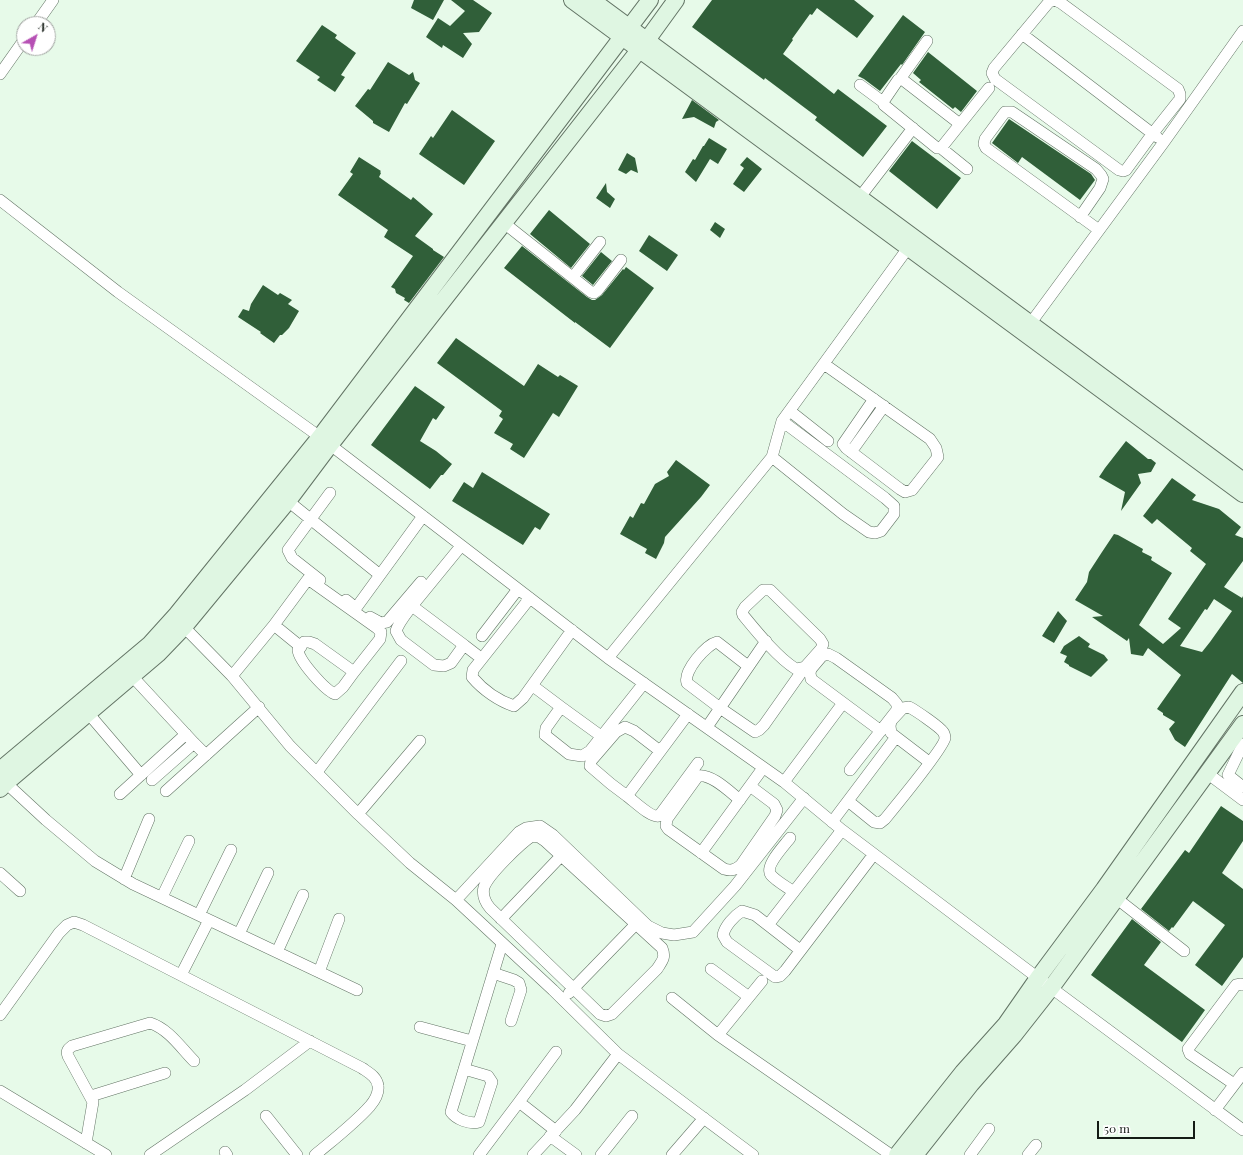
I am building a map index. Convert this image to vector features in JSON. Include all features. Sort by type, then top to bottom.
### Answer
[{"type":"street","points":[[42,16],[53,0]]},
{"type":"street","points":[[572,0],[626,32],[860,197],[1243,494]]},
{"type":"street","points":[[592,0],[626,32]]},
{"type":"street","points":[[2,773],[149,645],[181,620],[288,501],[325,441],[650,0]]},
{"type":"street","points":[[2,773],[88,713],[158,654],[181,620],[325,441],[504,223],[644,45],[676,0]]},
{"type":"street","points":[[1055,0],[1067,7],[1178,89],[1180,99],[1126,170],[1119,170],[995,79],[992,73],[994,68],[1049,2],[1055,0]]},
{"type":"street","points":[[1027,328],[1164,142],[1243,31]]},
{"type":"street","points":[[1022,34],[1164,142]]},
{"type":"street","points":[[883,102],[927,42]]},
{"type":"street","points":[[644,45],[908,248],[1027,328],[1243,480]]},
{"type":"street","points":[[0,74],[16,51]]},
{"type":"street","points":[[900,79],[956,121],[959,125]]},
{"type":"street","points":[[860,85],[883,102],[884,105],[937,148],[941,148],[967,169]]},
{"type":"street","points":[[941,148],[989,88]]},
{"type":"street","points":[[1080,217],[1100,188],[1103,179],[1101,175],[1096,169],[1012,112],[1005,112],[985,139],[984,144],[986,148],[1080,217],[1099,230]]},
{"type":"street","points":[[860,197],[912,128]]},
{"type":"street","points":[[0,200],[118,292],[325,441],[608,658],[784,782],[842,830],[1051,988],[1243,1130]]},
{"type":"street","points":[[504,223],[594,293],[621,260]]},
{"type":"street","points":[[572,277],[600,242]]},
{"type":"street","points":[[608,658],[772,457],[782,421],[908,248]]},
{"type":"street","points":[[824,364],[874,399],[884,406],[930,439],[936,448],[938,457],[912,490],[905,492],[851,452],[843,444],[874,399]]},
{"type":"street","points":[[851,452],[884,406]]},
{"type":"street","points":[[790,412],[828,441]]},
{"type":"street","points":[[772,457],[843,514],[869,532],[875,533],[881,531],[894,514],[894,506],[885,498],[782,421]]},
{"type":"street","points":[[330,493],[288,550],[292,558],[356,608],[381,623],[387,622],[421,582]]},
{"type":"street","points":[[288,501],[380,575]]},
{"type":"street","points":[[356,608],[423,516]]},
{"type":"street","points":[[461,546],[412,606],[398,625],[396,632],[401,640],[434,665],[444,666],[451,663],[464,645]]},
{"type":"street","points":[[285,560],[308,579],[381,632],[380,639],[343,687],[335,694],[330,692],[307,667],[298,654],[298,650],[304,642],[315,644],[354,672]]},
{"type":"street","points":[[232,676],[274,625],[308,579]]},
{"type":"street","points":[[482,636],[518,589]]},
{"type":"street","points":[[748,666],[717,642],[711,643],[688,672],[686,678],[687,683],[755,732],[764,725],[805,668],[821,649],[823,644],[820,639],[770,590],[763,590],[745,607],[742,612],[746,619],[766,641],[791,665],[796,669],[805,668]]},
{"type":"street","points":[[530,598],[473,670],[472,677],[478,683],[503,702],[514,706],[533,686],[572,630]]},
{"type":"street","points":[[412,606],[477,655]]},
{"type":"street","points":[[181,620],[259,707],[290,746],[358,814],[410,863],[456,900],[618,1054],[753,1155]]},
{"type":"street","points":[[274,625],[301,647]]},
{"type":"street","points":[[707,727],[766,641]]},
{"type":"street","points":[[850,770],[881,731],[896,710],[897,704],[892,698],[836,658],[828,654],[822,656],[811,669],[810,673],[812,679],[881,731]]},
{"type":"street","points":[[317,772],[401,661]]},
{"type":"street","points":[[132,676],[206,755]]},
{"type":"street","points":[[561,706],[546,728],[545,735],[569,754],[582,756],[590,751],[644,683]]},
{"type":"street","points":[[533,686],[601,736]]},
{"type":"street","points":[[897,1155],[963,1072],[1006,1024],[1104,889],[1243,692]]},
{"type":"street","points":[[784,782],[843,703]]},
{"type":"street","points":[[166,791],[259,707]]},
{"type":"street","points":[[848,801],[874,822],[880,823],[885,819],[929,762],[942,745],[945,738],[944,732],[915,710],[909,707],[903,708],[891,722],[891,733],[929,762]]},
{"type":"street","points":[[88,713],[141,775]]},
{"type":"street","points":[[627,796],[688,714]]},
{"type":"street","points":[[660,751],[634,731],[625,727],[616,732],[591,761],[590,766],[651,814],[659,816],[698,763]]},
{"type":"street","points":[[915,1155],[971,1084],[1014,1035],[1051,988],[1207,773],[1242,732]]},
{"type":"street","points":[[1225,780],[1242,732]]},
{"type":"street","points":[[120,794],[186,734]]},
{"type":"street","points":[[832,822],[896,737]]},
{"type":"street","points":[[358,814],[420,741]]},
{"type":"street","points":[[152,780],[194,743]]},
{"type":"street","points":[[701,853],[763,768]]},
{"type":"street","points":[[2,773],[46,820],[95,861],[124,879],[357,990]]},
{"type":"street","points":[[1207,773],[1243,787]]},
{"type":"street","points":[[740,800],[710,778],[703,775],[698,776],[667,819],[666,826],[668,829],[724,869],[729,871],[736,870],[775,816],[777,810],[774,804],[750,786]]},
{"type":"street","points":[[1225,780],[1243,800]]},
{"type":"street","points":[[456,900],[519,832],[526,828],[540,826],[552,835],[648,926],[662,933],[674,935],[692,932],[735,886],[804,798]]},
{"type":"street","points":[[124,879],[149,819]]},
{"type":"street","points":[[768,925],[842,830]]},
{"type":"street","points":[[532,836],[538,837],[545,841],[662,948],[664,954],[663,960],[657,969],[612,1014],[606,1016],[600,1014],[501,919],[486,902],[483,893],[485,886],[492,874],[526,840],[532,836]]},
{"type":"street","points":[[790,838],[770,864],[768,870],[770,874],[794,892]]},
{"type":"street","points":[[162,897],[189,841]]},
{"type":"street","points":[[180,975],[231,850]]},
{"type":"street","points":[[800,950],[755,915],[742,911],[737,914],[724,931],[723,935],[727,942],[774,977],[780,976],[874,854]]},
{"type":"street","points":[[501,919],[561,856]]},
{"type":"street","points":[[0,873],[20,891]]},
{"type":"street","points":[[239,934],[268,873]]},
{"type":"street","points":[[277,952],[303,895]]},
{"type":"street","points":[[1116,898],[1184,951]]},
{"type":"street","points":[[319,972],[339,919]]},
{"type":"street","points":[[0,1015],[59,933],[67,925],[74,922],[310,1041],[362,1068],[375,1077],[378,1085],[377,1094],[371,1105],[342,1133],[315,1155]]},
{"type":"street","points":[[562,1000],[636,924]]},
{"type":"street","points":[[464,1068],[488,1076],[492,1082],[479,1122],[474,1124],[454,1117],[451,1112],[464,1068],[472,1041],[502,944]]},
{"type":"street","points":[[711,969],[749,997]]},
{"type":"street","points":[[493,973],[514,980],[518,983],[521,990],[511,1021]]},
{"type":"street","points":[[718,1035],[762,981]]},
{"type":"street","points":[[1234,1084],[1190,1054],[1188,1049],[1236,985],[1243,985]]},
{"type":"street","points":[[672,998],[718,1035],[891,1155]]},
{"type":"street","points":[[86,1143],[93,1102],[68,1056],[68,1051],[72,1046],[150,1023],[165,1030],[194,1061]]},
{"type":"street","points":[[420,1027],[472,1041]]},
{"type":"street","points":[[150,1155],[245,1090],[310,1041]]},
{"type":"street","points":[[479,1155],[556,1052]]},
{"type":"street","points":[[533,1155],[576,1110],[618,1054]]},
{"type":"street","points":[[91,1096],[164,1073]]},
{"type":"street","points":[[1215,1110],[1243,1073]]},
{"type":"street","points":[[0,1091],[106,1155]]},
{"type":"street","points":[[519,1102],[576,1155]]},
{"type":"street","points":[[266,1116],[297,1155]]},
{"type":"street","points":[[601,1155],[632,1116]]},
{"type":"street","points":[[672,1155],[704,1118]]},
{"type":"street","points":[[970,1155],[989,1129]]},
{"type":"street","points":[[1028,1155],[1036,1144]]},
{"type":"building","points":[[414,0],[444,0],[433,20],[411,8]]},
{"type":"building","points":[[451,0],[473,0],[492,13],[479,32],[463,33],[472,44],[463,58],[443,45],[442,48],[426,37],[438,18],[450,26],[465,11]]},
{"type":"building","points":[[712,0],[854,0],[874,16],[857,38],[817,8],[812,15],[810,14],[783,54],[834,94],[838,89],[887,126],[863,157],[815,120],[817,117],[765,78],[764,80],[692,27]]},
{"type":"building","points":[[903,15],[925,32],[902,65],[901,64],[880,91],[858,76]]},
{"type":"building","points":[[322,25],[337,35],[335,38],[356,53],[341,75],[345,77],[335,92],[317,80],[320,77],[296,61]]},
{"type":"building","points":[[928,52],[977,91],[961,112],[955,107],[953,109],[919,82],[921,80],[913,73]]},
{"type":"building","points":[[388,62],[409,75],[413,72],[415,80],[420,83],[407,104],[405,103],[389,132],[373,123],[373,121],[355,106],[368,89],[370,90]]},
{"type":"building","points":[[692,100],[719,120],[716,122],[714,128],[694,117],[682,119]]},
{"type":"building","points":[[452,110],[495,141],[464,185],[419,154],[431,136],[433,138]]},
{"type":"building","points":[[1009,119],[1091,174],[1095,180],[1080,200],[1022,157],[1018,163],[992,143]]},
{"type":"building","points":[[709,138],[727,149],[718,164],[710,159],[696,182],[685,172],[693,159],[695,160]]},
{"type":"building","points":[[912,141],[961,178],[937,209],[889,171]]},
{"type":"building","points":[[627,153],[635,158],[638,173],[631,170],[626,174],[618,170]]},
{"type":"building","points":[[359,157],[381,171],[379,177],[411,200],[413,197],[433,214],[415,236],[444,257],[409,303],[391,287],[413,256],[384,237],[388,230],[338,195],[353,174],[350,172]]},
{"type":"building","points":[[747,157],[762,169],[744,192],[733,184],[744,168],[740,165]]},
{"type":"building","points":[[606,183],[607,192],[615,199],[610,208],[596,198]]},
{"type":"building","points":[[549,210],[590,244],[571,268],[530,234]]},
{"type":"building","points":[[715,222],[725,229],[720,238],[710,230]]},
{"type":"building","points":[[649,235],[678,255],[667,271],[639,251]]},
{"type":"building","points":[[522,246],[592,300],[595,300],[602,295],[626,267],[654,288],[610,348],[504,268]]},
{"type":"building","points":[[601,252],[612,261],[593,285],[582,276]]},
{"type":"building","points":[[263,285],[278,295],[280,293],[292,300],[288,304],[299,311],[289,328],[282,335],[280,335],[274,343],[260,333],[261,332],[238,317],[243,309],[249,311],[251,304]]},
{"type":"building","points":[[456,338],[524,386],[538,364],[558,377],[560,375],[578,386],[559,417],[553,413],[524,458],[510,449],[513,444],[494,433],[503,419],[499,416],[502,411],[437,363]]},
{"type":"building","points":[[415,386],[445,407],[436,420],[433,418],[420,441],[436,451],[452,464],[430,489],[371,445]]},
{"type":"building","points":[[1126,441],[1148,459],[1151,459],[1156,463],[1151,472],[1138,474],[1141,483],[1121,511],[1125,492],[1099,477]]},
{"type":"building","points":[[676,460],[710,485],[665,537],[664,543],[656,559],[645,553],[647,549],[620,534],[630,516],[633,518],[641,503],[644,504],[655,484],[669,476],[667,472]]},
{"type":"building","points":[[482,472],[550,514],[540,530],[535,527],[523,545],[452,501],[464,482],[473,488]]},
{"type":"building","points":[[1172,478],[1196,495],[1192,500],[1219,509],[1241,527],[1235,535],[1243,538],[1243,561],[1224,587],[1242,598],[1243,596],[1243,683],[1232,674],[1185,747],[1175,740],[1169,729],[1175,722],[1163,715],[1163,713],[1157,709],[1181,675],[1148,648],[1143,656],[1131,654],[1129,638],[1127,641],[1092,617],[1103,616],[1075,600],[1087,582],[1089,572],[1102,552],[1114,534],[1118,535],[1143,549],[1142,552],[1152,557],[1151,560],[1172,573],[1139,625],[1163,644],[1181,628],[1168,619],[1206,564],[1190,551],[1192,548],[1157,519],[1152,524],[1143,516]],"holes":[[[1214,599],[1232,611],[1202,652],[1180,646],[1205,609],[1207,610]]]},
{"type":"building","points":[[1058,611],[1067,621],[1054,643],[1042,636]]},
{"type":"building","points":[[1079,636],[1090,644],[1088,647],[1104,655],[1108,660],[1091,677],[1069,666],[1064,662],[1067,656],[1060,653],[1064,646]]},
{"type":"building","points":[[1221,806],[1243,821],[1243,841],[1222,873],[1243,889],[1243,957],[1222,986],[1195,965],[1225,925],[1193,901],[1173,928],[1172,927],[1169,931],[1141,909],[1185,850],[1189,853]]},
{"type":"building","points":[[1132,919],[1161,942],[1144,965],[1205,1010],[1182,1042],[1091,975]]}]
